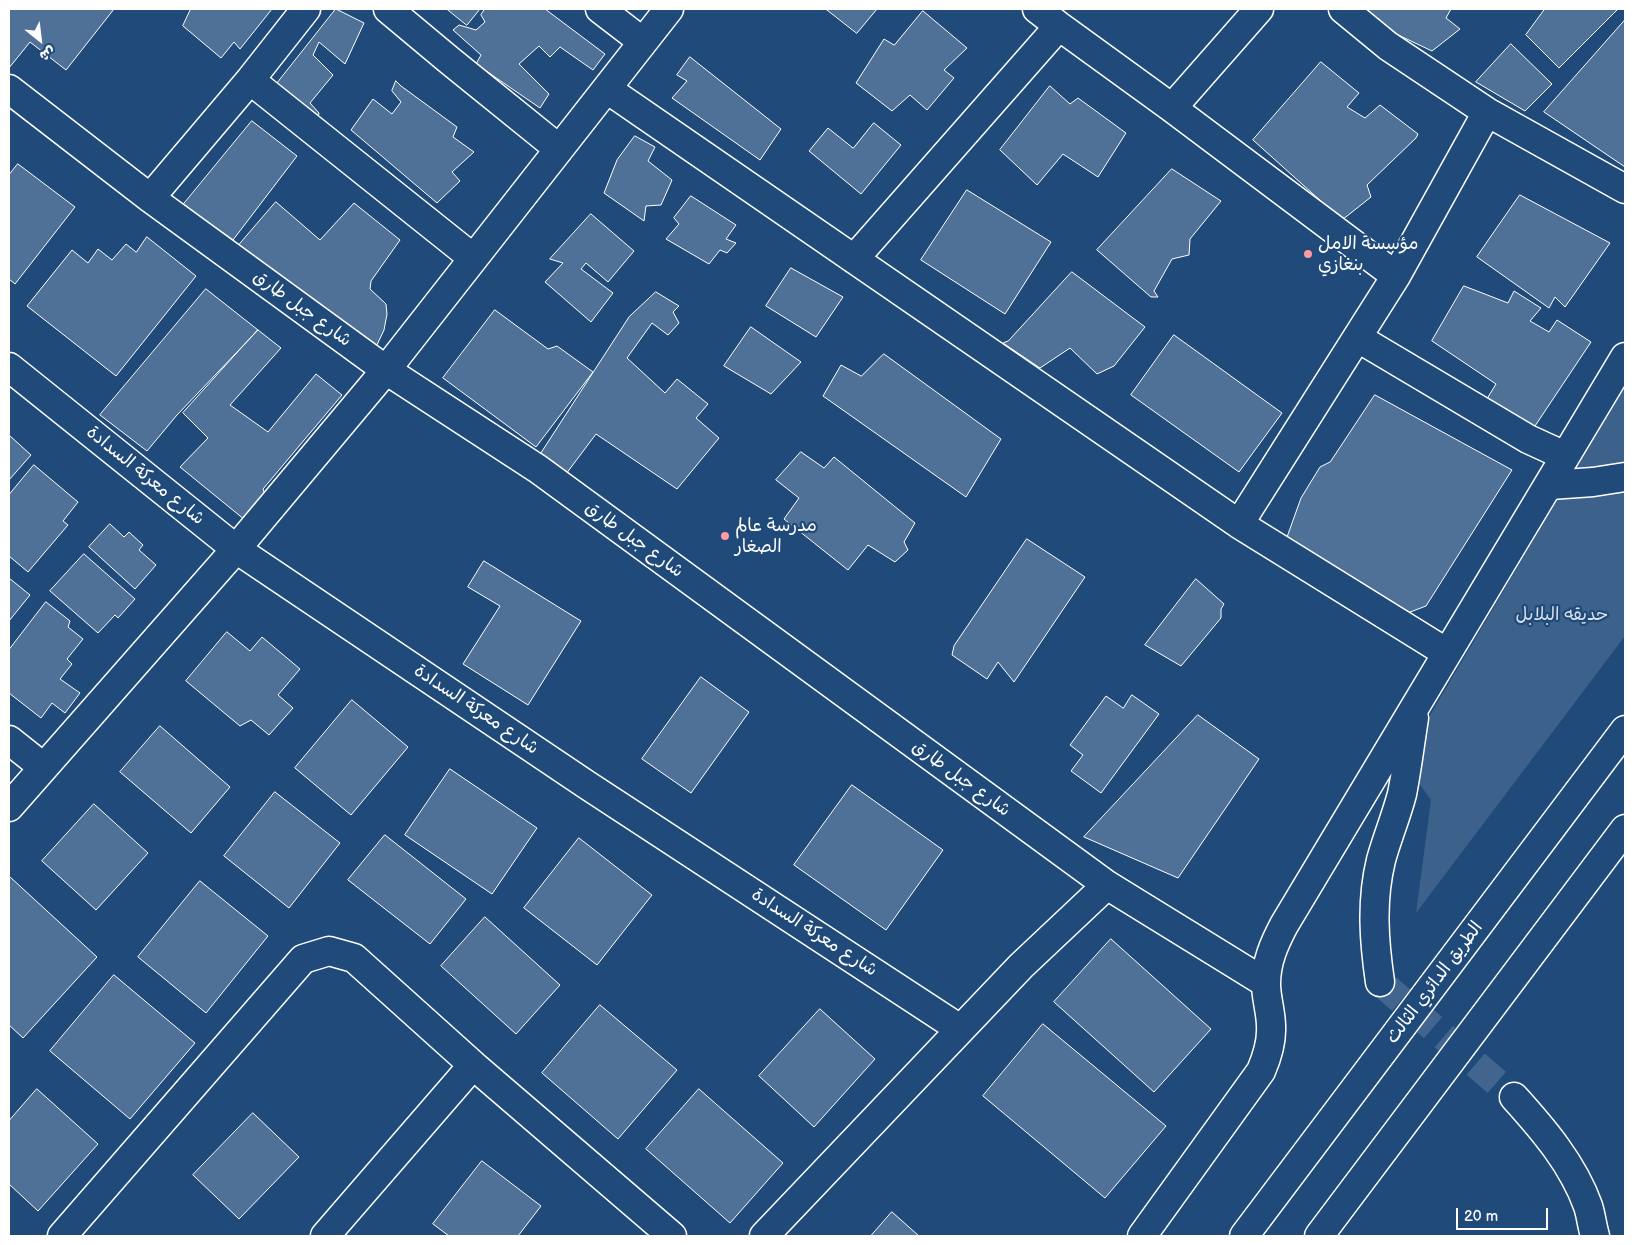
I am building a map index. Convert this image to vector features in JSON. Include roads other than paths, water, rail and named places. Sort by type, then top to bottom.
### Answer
[{"type":"main road","points":[[150,198],[250,80],[306,9]]},
{"type":"main road","points":[[388,9],[559,149]]},
{"type":"main road","points":[[600,9],[643,42]]},
{"type":"main road","points":[[9,807],[236,549],[386,370],[669,9]]},
{"type":"main road","points":[[1037,9],[1396,276]]},
{"type":"main road","points":[[1172,108],[1259,9]]},
{"type":"main road","points":[[1343,9],[1388,46],[1487,112],[1625,189]]},
{"type":"main road","points":[[854,259],[1058,26]]},
{"type":"main road","points":[[250,80],[474,258]]},
{"type":"main road","points":[[607,88],[1239,524],[1447,653]]},
{"type":"main road","name":"شارع جبل طارق","points":[[9,90],[150,198],[386,370],[538,469],[1107,885],[1266,983]]},
{"type":"main road","points":[[1239,524],[1396,276],[1487,112]]},
{"type":"main road","points":[[1358,338],[1528,439],[1565,456]]},
{"type":"main road","points":[[1142,1236],[1261,1072],[1267,1058],[1272,1028],[1266,983],[1268,962],[1275,942],[1284,925],[1550,485],[1565,456],[1625,357]]},
{"type":"main road","name":"شارع معركة السدادة","points":[[9,367],[236,549],[595,790],[960,1029]]},
{"type":"main road","points":[[1550,485],[1593,482],[1625,476]]},
{"type":"main road","points":[[1380,982],[1375,952],[1376,890],[1381,860],[1402,794],[1416,704]]},
{"type":"main road","name":"الطريق الدائري الثالث","points":[[1244,1236],[1625,730]]},
{"type":"main road","points":[[9,740],[43,767]]},
{"type":"main road","points":[[1319,1236],[1625,829]]},
{"type":"main road","points":[[764,1236],[960,1029],[1022,966],[1107,885]]},
{"type":"main road","points":[[62,1236],[303,959],[329,951],[354,958],[473,1065],[672,1236]]},
{"type":"main road","points":[[325,1236],[473,1065]]},
{"type":"main road","points":[[1514,1097],[1546,1135],[1574,1176],[1588,1206],[1595,1236]]},
{"type":"tunnel","points":[[1380,982],[1514,1097]]},
{"type":"place","name":"مؤسسة الامل بنغازي","points":[[1308,254]]},
{"type":"place","name":"مدرسة عالم الصغار","points":[[725,536]]},
{"type":"park label","name":"حديقه البلابل","points":[[1562,615]]}]
